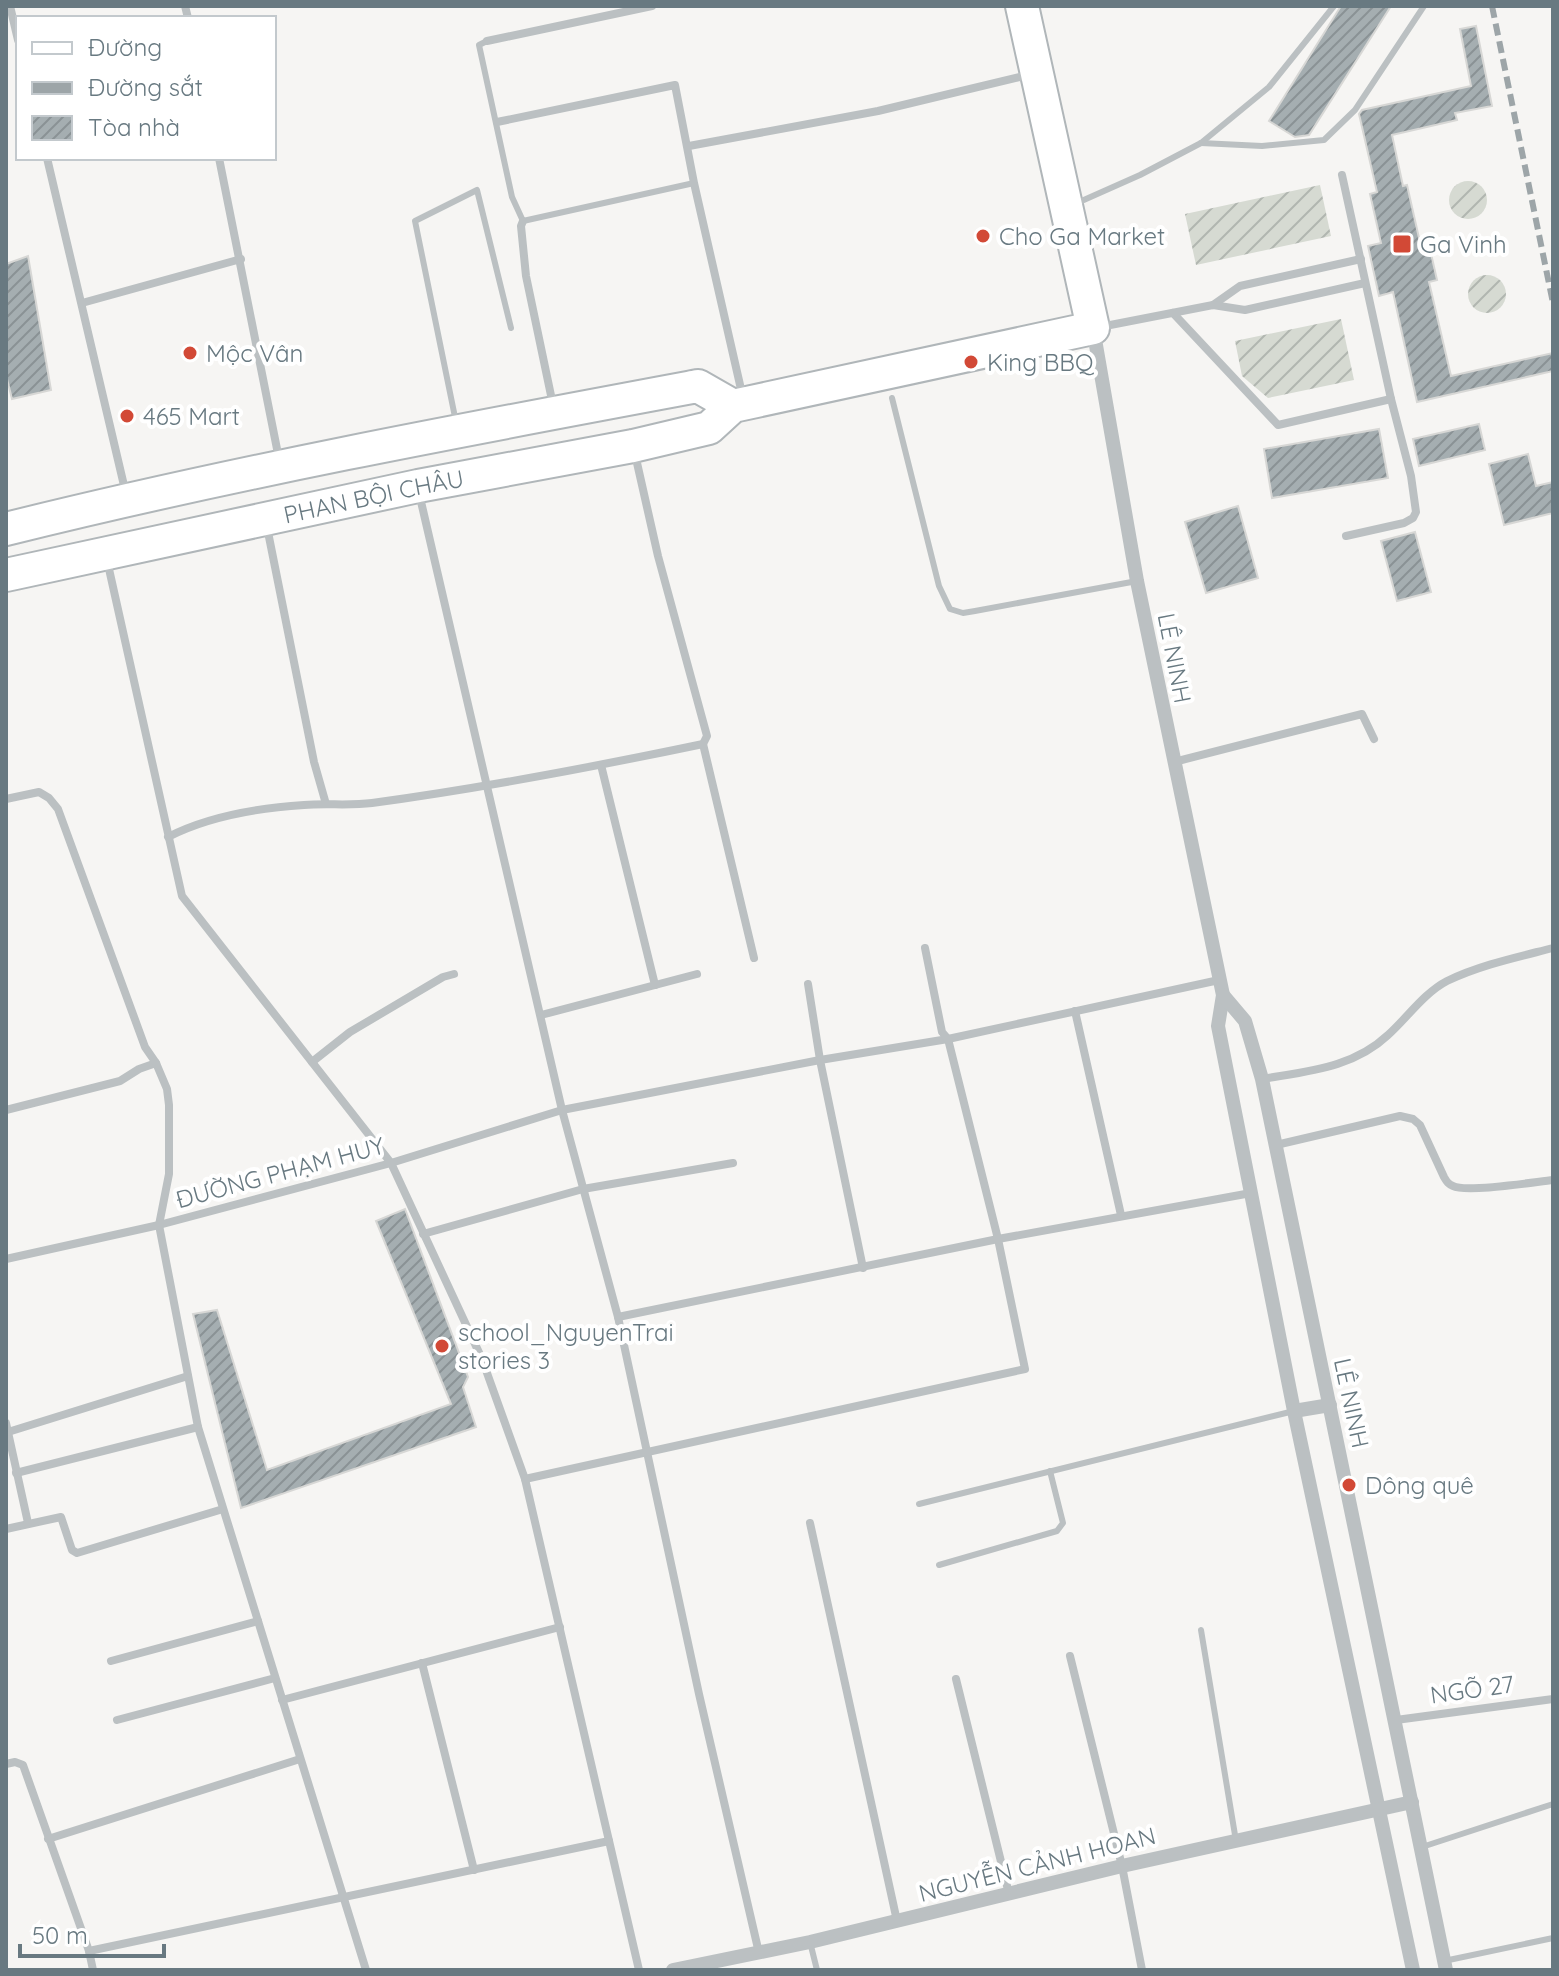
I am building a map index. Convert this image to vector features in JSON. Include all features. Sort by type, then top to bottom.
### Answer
[{"type":"main road","points":[[1022,6],[1093,328]]},
{"type":"main road","name":"PHAN BỘI CHÂU","points":[[6,575],[418,486],[633,446],[709,428],[739,404],[1093,328]]},
{"type":"main road","name":"PHAN BỘI CHÂU","points":[[6,529],[127,499],[458,430],[698,386],[739,404]]},
{"type":"main road","points":[[458,430],[467,476]]},
{"type":"street","points":[[10,6],[16,32]]},
{"type":"street","points":[[487,41],[652,6]]},
{"type":"street","points":[[689,146],[866,113],[1038,73]]},
{"type":"street","points":[[497,122],[675,85],[739,404]]},
{"type":"street","points":[[47,160],[127,499]]},
{"type":"street","points":[[219,160],[281,467]]},
{"type":"street","points":[[1342,175],[1411,476],[1416,512],[1404,523],[1346,536]]},
{"type":"street","points":[[523,221],[526,276],[554,413]]},
{"type":"street","points":[[82,303],[241,259]]},
{"type":"street","points":[[1213,305],[1240,286],[1361,259]]},
{"type":"street","points":[[1093,328],[1213,305],[1245,310],[1365,283]]},
{"type":"street","points":[[1173,313],[1278,425],[1391,399]]},
{"type":"street","name":"LÊ NINH","points":[[1093,328],[1137,581],[1223,995],[1218,1026],[1294,1411],[1413,1970]]},
{"type":"street","points":[[633,446],[658,556],[707,736],[703,744],[754,958]]},
{"type":"street","points":[[418,486],[562,1110],[618,1317],[759,1953]]},
{"type":"street","points":[[266,520],[314,762],[326,804]]},
{"type":"street","points":[[106,554],[182,896],[391,1163],[482,1359],[525,1479],[639,1970]]},
{"type":"street","points":[[1173,762],[1362,714],[1374,739]]},
{"type":"street","points":[[168,837],[193,824],[226,816],[304,804],[366,804],[601,765],[703,744]]},
{"type":"street","points":[[601,765],[655,985]]},
{"type":"street","points":[[6,799],[39,792],[58,809],[145,1047],[167,1089],[169,1174],[159,1225],[198,1427],[366,1970]]},
{"type":"street","points":[[525,1479],[1025,1369],[998,1239],[948,1039],[942,1032],[925,948]]},
{"type":"street","points":[[1262,1079],[1330,1068],[1353,1060],[1388,1036],[1426,997],[1446,982],[1509,959],[1553,948]]},
{"type":"street","points":[[312,1062],[350,1032],[443,977],[454,974]]},
{"type":"street","points":[[541,1015],[697,974]]},
{"type":"street","name":"ĐƯỜNG PHẠM HUY","points":[[6,1259],[159,1225],[391,1163],[562,1110],[820,1060],[948,1039],[1219,980]]},
{"type":"street","points":[[808,984],[820,1060],[863,1268]]},
{"type":"street","name":"LÊ NINH","points":[[1223,995],[1245,1021],[1262,1079],[1445,1966]]},
{"type":"street","points":[[1075,1011],[1121,1215]]},
{"type":"street","points":[[6,1110],[120,1081],[156,1063]]},
{"type":"street","points":[[1276,1145],[1400,1116],[1413,1119],[1420,1125],[1444,1177],[1455,1187],[1553,1180]]},
{"type":"street","points":[[423,1234],[583,1189],[733,1163]]},
{"type":"street","points":[[618,1317],[998,1239],[1251,1193]]},
{"type":"street","points":[[28,1523],[7,1427],[188,1376]]},
{"type":"street","points":[[1294,1411],[1330,1405]]},
{"type":"street","points":[[16,1473],[198,1427]]},
{"type":"street","points":[[6,1529],[61,1517],[72,1550],[77,1553],[223,1509]]},
{"type":"street","points":[[810,1523],[897,1921]]},
{"type":"street","points":[[111,1661],[258,1621]]},
{"type":"street","points":[[282,1700],[560,1627]]},
{"type":"street","points":[[1070,1656],[1122,1866],[1142,1970]]},
{"type":"street","points":[[422,1663],[474,1870]]},
{"type":"street","points":[[117,1720],[275,1678]]},
{"type":"street","points":[[956,1679],[1009,1894]]},
{"type":"street","name":"NGÕ 27","points":[[1396,1720],[1553,1699]]},
{"type":"street","points":[[48,1839],[300,1759]]},
{"type":"street","points":[[6,1764],[15,1762],[23,1765],[93,1970]]},
{"type":"street","name":"NGUYỄN CẢNH HOAN","points":[[673,1970],[810,1942],[1122,1866],[1412,1802]]},
{"type":"street","points":[[89,1951],[609,1841]]},
{"type":"lane","points":[[1067,208],[1201,143],[1269,87],[1334,6]]},
{"type":"lane","points":[[1201,143],[1262,146],[1324,140],[1355,110],[1424,6]]},
{"type":"lane","points":[[487,41],[479,45],[512,197],[523,221],[694,183]]},
{"type":"lane","points":[[458,430],[415,221],[477,190],[511,328]]},
{"type":"lane","points":[[892,398],[939,586],[950,609],[963,613],[1137,581]]},
{"type":"lane","points":[[919,1504],[1294,1411]]},
{"type":"lane","points":[[939,1565],[1057,1531],[1063,1523],[1050,1471]]},
{"type":"lane","points":[[1201,1630],[1236,1841]]},
{"type":"lane","points":[[1422,1847],[1553,1804]]},
{"type":"lane","points":[[1445,1966],[1553,1938]]},
{"type":"lane","points":[[810,1942],[817,1970]]},
{"type":"shaded area","points":[[1468,181],[1481,187],[1487,200],[1481,213],[1468,219],[1455,213],[1449,200],[1455,187]]},
{"type":"shaded area","points":[[1320,185],[1331,236],[1196,265],[1185,214]]},
{"type":"shaded area","points":[[1487,275],[1501,280],[1506,294],[1501,308],[1487,313],[1473,308],[1468,294],[1473,280]]},
{"type":"shaded area","points":[[1341,319],[1354,380],[1268,398],[1242,376],[1235,341]]},
{"type":"building","points":[[1341,6],[1391,6],[1309,135],[1295,137],[1269,121]]},
{"type":"building","name":"Ga Vinh","points":[[1476,26],[1492,106],[1455,113],[1457,120],[1392,135],[1403,186],[1407,185],[1419,238],[1427,236],[1437,280],[1429,282],[1451,376],[1553,353],[1553,371],[1417,402],[1393,292],[1379,296],[1368,246],[1381,243],[1370,194],[1377,192],[1359,114],[1362,110],[1471,86],[1460,29]]},
{"type":"building","points":[[28,256],[51,390],[12,399],[6,375],[6,264]]},
{"type":"building","points":[[1479,424],[1485,450],[1419,466],[1413,439]]},
{"type":"building","points":[[1379,429],[1388,478],[1272,498],[1264,449]]},
{"type":"building","points":[[1528,454],[1536,486],[1553,482],[1553,513],[1504,525],[1489,464]]},
{"type":"building","points":[[1238,506],[1258,578],[1206,593],[1185,522]]},
{"type":"building","points":[[1415,532],[1431,592],[1397,601],[1381,541]]},
{"type":"building","name":"school_NguyenTrai stories 3","points":[[405,1209],[468,1377],[463,1387],[476,1427],[241,1508],[193,1314],[217,1310],[267,1470],[451,1404],[376,1221]]},
{"type":"railway","points":[[1492,6],[1553,303]]},
{"type":"place","name":"Cho Ga Market","points":[[983,236]]},
{"type":"place","name":"Ga Vinh","points":[[1402,244]]},
{"type":"place","name":"Mộc Vân","points":[[190,353]]},
{"type":"place","name":"King BBQ","points":[[971,362]]},
{"type":"place","name":"465 Mart","points":[[127,416]]},
{"type":"place","name":"school_NguyenTrai stories 3","points":[[442,1346]]},
{"type":"place","name":"Dông quê","points":[[1349,1485]]}]
